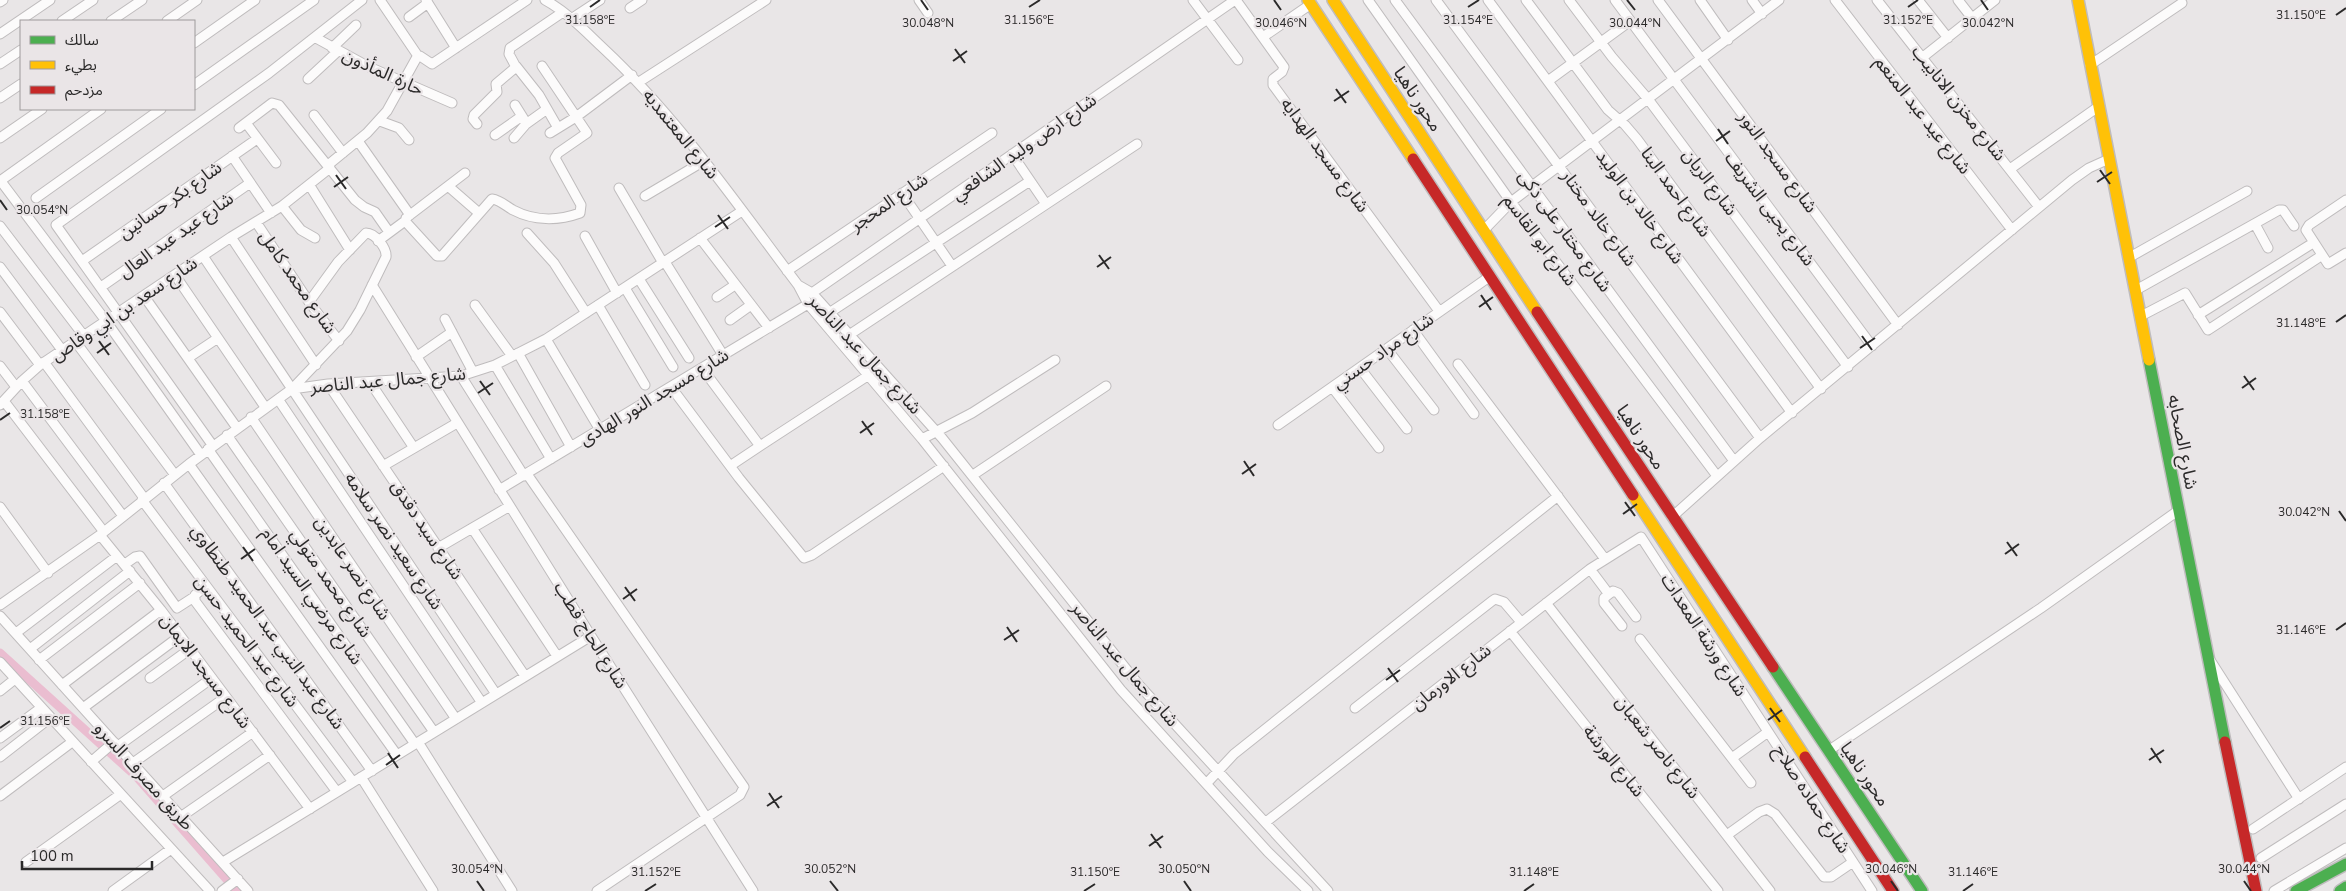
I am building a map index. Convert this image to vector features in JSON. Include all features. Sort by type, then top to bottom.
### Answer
[{"type":"main road","name":"محور ناهيا","points":[[1334,0],[1672,517],[1922,891]]},
{"type":"main road","name":"شارع الصحابه","points":[[2078,0],[2098,107],[2130,257],[2206,655],[2256,891]]},
{"type":"main road","points":[[1309,2],[1893,891]]},
{"type":"main road","points":[[1626,484],[1644,473]]},
{"type":"main road","points":[[2296,891],[2346,864]]},
{"type":"main road","points":[[2340,891],[2346,887]]},
{"type":"street","points":[[21,20],[50,0]]},
{"type":"street","points":[[63,20],[93,0]]},
{"type":"street","points":[[112,20],[142,0]]},
{"type":"street","points":[[168,20],[197,0]]},
{"type":"street","points":[[195,43],[255,0]]},
{"type":"street","points":[[195,85],[314,0]]},
{"type":"street","points":[[207,450],[119,312],[57,224],[269,73],[362,0]]},
{"type":"street","points":[[380,0],[418,56],[430,64],[527,0]]},
{"type":"street","points":[[571,18],[600,0]]},
{"type":"street","points":[[630,8],[642,0]]},
{"type":"street","points":[[639,82],[766,0]]},
{"type":"street","points":[[919,0],[928,12]]},
{"type":"street","points":[[1193,0],[1238,60]]},
{"type":"street","name":"شارع ارض وليد الشافعي","points":[[812,293],[1235,0]]},
{"type":"street","name":"شارع مسجد الهدايه","points":[[1235,0],[1284,67],[1282,72],[1273,79],[1273,85],[1439,311]]},
{"type":"street","name":"شارع ابو القاسم","points":[[1368,0],[1511,202],[1717,476]]},
{"type":"street","name":"شارع مختار على ذكى","points":[[1395,0],[1734,462]]},
{"type":"street","name":"شارع خالد مختار","points":[[1436,0],[1760,438]]},
{"type":"street","name":"شارع خالد بن الوليد","points":[[1488,0],[1792,414]]},
{"type":"street","name":"شارع احمد البنا","points":[[1526,0],[1608,110],[1637,139],[1821,389]]},
{"type":"street","name":"شارع الريان","points":[[1569,0],[1648,99],[1848,366]]},
{"type":"street","name":"شارع يحيى الشريف","points":[[1615,0],[1872,346]]},
{"type":"street","name":"شارع مسجد النور","points":[[1658,0],[1898,325]]},
{"type":"street","points":[[1700,0],[1728,40]]},
{"type":"street","points":[[1752,0],[1762,14]]},
{"type":"street","points":[[1484,231],[1511,202],[1779,0]]},
{"type":"street","name":"شارع عيد عبد المنعم","points":[[1835,0],[2012,230]]},
{"type":"street","name":"شارع مخزن الانابيب","points":[[1877,0],[2039,207]]},
{"type":"street","points":[[1918,0],[1948,38]]},
{"type":"street","points":[[1958,0],[1972,18]]},
{"type":"street","points":[[1923,57],[1995,0]]},
{"type":"street","name":"شارع المعتمديه","points":[[552,1],[639,82],[704,161],[798,285]]},
{"type":"street","points":[[409,17],[427,2],[456,48]]},
{"type":"street","points":[[1263,37],[1309,2]]},
{"type":"street","points":[[2090,65],[2182,3]]},
{"type":"street","points":[[563,12],[510,48],[509,54],[547,108],[554,130],[576,117],[632,76]]},
{"type":"street","points":[[0,34],[20,20]]},
{"type":"street","points":[[1548,81],[1630,21]]},
{"type":"street","points":[[308,79],[356,25]]},
{"type":"street","name":"حارة المأذون","points":[[316,38],[335,50],[452,103]]},
{"type":"street","points":[[0,64],[20,51]]},
{"type":"street","name":"شارع سعد بن ابي وقاص","points":[[2,403],[19,384],[42,364],[310,186],[343,153],[380,121],[396,97],[418,56]]},
{"type":"street","points":[[477,124],[473,118],[474,115],[497,92],[496,84],[516,66]]},
{"type":"street","points":[[358,141],[407,218],[440,257],[490,199],[494,198],[513,210],[537,218],[556,218],[580,213],[581,205],[556,158],[558,154],[587,134],[542,66]]},
{"type":"street","points":[[0,98],[20,85]]},
{"type":"street","points":[[276,163],[258,139],[242,126],[272,103],[277,103],[359,204],[375,212],[389,232]]},
{"type":"street","points":[[515,105],[524,120]]},
{"type":"street","points":[[2010,168],[2098,107]]},
{"type":"street","points":[[495,135],[547,108]]},
{"type":"street","points":[[0,138],[41,110]]},
{"type":"street","points":[[101,110],[0,180],[106,321],[207,450]]},
{"type":"street","points":[[36,198],[160,110]]},
{"type":"street","points":[[314,115],[343,153]]},
{"type":"street","points":[[514,138],[524,120]]},
{"type":"street","points":[[380,121],[399,128],[409,140]]},
{"type":"street","name":"شارع المحجر","points":[[787,270],[992,133]]},
{"type":"street","name":"شارع بكر حسانين","points":[[82,261],[258,139]]},
{"type":"street","points":[[849,335],[1137,144]]},
{"type":"street","points":[[1012,154],[1046,204]]},
{"type":"street","points":[[232,156],[271,213]]},
{"type":"street","points":[[1672,517],[1760,438],[1792,414],[2039,207],[2080,174],[2109,159]]},
{"type":"street","points":[[645,196],[704,161]]},
{"type":"street","points":[[378,241],[465,173]]},
{"type":"street","points":[[830,312],[1030,180]]},
{"type":"street","name":"شارع عيد عبد العال","points":[[101,287],[250,182]]},
{"type":"street","points":[[310,186],[350,250]]},
{"type":"street","points":[[448,186],[479,212]]},
{"type":"street","points":[[619,188],[723,355]]},
{"type":"street","points":[[2130,257],[2246,191]]},
{"type":"street","points":[[902,193],[952,266]]},
{"type":"street","points":[[2346,200],[2306,228],[2306,233],[2328,264],[2346,253]]},
{"type":"street","points":[[282,206],[301,230],[314,238]]},
{"type":"street","points":[[2136,290],[2281,209],[2294,226]]},
{"type":"street","name":"شارع جمال عبد الناصر","points":[[0,604],[48,573],[102,533],[175,474],[292,389],[328,384],[461,376],[495,364],[546,340],[742,211]]},
{"type":"street","name":"شارع محمد كامل","points":[[256,222],[309,302],[339,341]]},
{"type":"street","points":[[2255,224],[2268,248]]},
{"type":"street","points":[[0,226],[84,336]]},
{"type":"street","points":[[292,389],[339,341],[354,321],[387,255],[370,233],[366,234],[350,250],[309,302]]},
{"type":"street","points":[[527,233],[554,263],[586,313]]},
{"type":"street","points":[[585,236],[617,293]]},
{"type":"street","points":[[231,237],[316,365]]},
{"type":"street","points":[[700,238],[768,328]]},
{"type":"street","points":[[2198,315],[2313,243]]},
{"type":"street","name":"شارع سعيد نصر سلامه","points":[[203,256],[496,694]]},
{"type":"street","points":[[2141,316],[2185,294],[2208,330],[2322,256]]},
{"type":"street","points":[[0,267],[62,350]]},
{"type":"street","points":[[175,275],[265,407]]},
{"type":"street","name":"شارع مراد حسني","points":[[1278,425],[1488,277]]},
{"type":"street","points":[[639,279],[689,358]]},
{"type":"street","name":"شارع الحاج قطب","points":[[372,285],[591,636],[754,891]]},
{"type":"street","points":[[717,298],[734,285]]},
{"type":"street","name":"شارع جمال عبد الناصر","points":[[798,285],[812,293],[830,312],[935,430],[973,475],[1139,685],[1328,891]]},
{"type":"street","name":"شارع جمال عبد الناصر","points":[[798,285],[808,304],[944,466],[1121,690],[1268,852],[1308,891]]},
{"type":"street","points":[[625,288],[674,367]]},
{"type":"street","points":[[144,296],[237,428]]},
{"type":"street","name":"شارع مسجد النور الهادى","points":[[499,490],[808,304]]},
{"type":"street","points":[[475,305],[515,355],[571,447]]},
{"type":"street","points":[[598,305],[645,385]]},
{"type":"street","points":[[730,320],[751,306]]},
{"type":"street","name":"شارع عبد الحميد حسن","points":[[0,312],[42,364],[353,782]]},
{"type":"street","points":[[445,319],[473,372]]},
{"type":"street","points":[[1413,330],[1474,414]]},
{"type":"street","points":[[416,356],[452,332]]},
{"type":"street","points":[[188,358],[218,338]]},
{"type":"street","points":[[546,340],[600,430]]},
{"type":"street","points":[[75,341],[175,474]]},
{"type":"street","points":[[1387,349],[1434,410]]},
{"type":"street","points":[[922,439],[935,430],[972,412],[1055,360]]},
{"type":"street","points":[[495,364],[551,459]]},
{"type":"street","points":[[1458,364],[1605,559]]},
{"type":"street","points":[[0,366],[19,384],[123,516]]},
{"type":"street","points":[[702,368],[760,446]]},
{"type":"street","points":[[1360,368],[1407,429]]},
{"type":"street","points":[[730,466],[869,375]]},
{"type":"street","points":[[461,376],[525,475],[741,782],[744,790],[740,795],[597,891]]},
{"type":"street","points":[[370,382],[414,448]]},
{"type":"street","name":"شارع سيد دقدق","points":[[328,384],[525,676]]},
{"type":"street","points":[[973,475],[1106,386]]},
{"type":"street","points":[[671,387],[730,466],[800,556],[804,558],[812,556],[944,466]]},
{"type":"street","points":[[1332,387],[1379,448]]},
{"type":"street","points":[[278,399],[482,703]]},
{"type":"street","name":"شارع مسجد الايمان","points":[[2,403],[102,533],[117,556],[161,610],[310,809]]},
{"type":"street","name":"شارع نصر عابدين","points":[[251,417],[456,719]]},
{"type":"street","points":[[383,466],[457,423]]},
{"type":"street","name":"شارع محمد متولي","points":[[227,435],[434,732]]},
{"type":"street","name":"شارع مرضي السيد امام","points":[[207,450],[416,743],[512,891]]},
{"type":"street","points":[[189,464],[397,755]]},
{"type":"street","name":"شارع عبد النبي عبد الحميد طنطاوي","points":[[164,483],[372,771]]},
{"type":"street","points":[[1207,783],[1234,754],[1558,496]]},
{"type":"street","points":[[438,548],[510,506]]},
{"type":"street","points":[[0,507],[48,573]]},
{"type":"street","points":[[1828,751],[2041,608],[2178,510]]},
{"type":"street","points":[[472,528],[557,656]]},
{"type":"street","name":"شارع الاورمان","points":[[1266,822],[1590,569],[1641,537]]},
{"type":"street","name":"شارع ورشة المعدات","points":[[1641,537],[1768,732]]},
{"type":"street","points":[[16,633],[117,556]]},
{"type":"street","points":[[30,649],[128,568],[135,557],[140,556],[177,608],[194,598],[206,586]]},
{"type":"street","points":[[1590,569],[1608,593]]},
{"type":"street","points":[[39,660],[140,583]]},
{"type":"street","points":[[1622,626],[1604,603],[1604,598],[1608,593],[1613,591],[1618,593],[1636,616]]},
{"type":"street","points":[[194,598],[338,792]]},
{"type":"street","points":[[1355,708],[1495,599],[1504,602],[1521,622]]},
{"type":"street","name":"شارع ناصر شعبان","points":[[1546,603],[1770,891]]},
{"type":"street","points":[[62,685],[161,610]]},
{"type":"street","name":"طريق مصرف السرو","points":[[0,616],[248,891]]},
{"type":"street","name":"شارع الورشة","points":[[1510,631],[1718,891]]},
{"type":"street","points":[[83,708],[180,636]]},
{"type":"street","points":[[223,862],[591,636]]},
{"type":"street","points":[[1640,639],[1751,783]]},
{"type":"street","points":[[150,678],[190,649]]},
{"type":"street","points":[[2206,655],[2299,799]]},
{"type":"street","name":"طريق مصرف السرو","points":[[0,662],[210,891]]},
{"type":"street","points":[[91,762],[212,678]]},
{"type":"street","points":[[0,691],[15,679]]},
{"type":"street","points":[[133,763],[226,697]]},
{"type":"street","points":[[0,738],[41,708]]},
{"type":"street","points":[[0,757],[50,718]]},
{"type":"street","points":[[162,796],[253,732]]},
{"type":"street","points":[[1732,758],[1768,732]]},
{"type":"street","name":"شارع حماده صلاح","points":[[1768,732],[1872,891]]},
{"type":"street","points":[[0,796],[72,742]]},
{"type":"street","points":[[182,816],[270,755]]},
{"type":"street","points":[[2253,829],[2346,767]]},
{"type":"street","points":[[361,777],[433,891]]},
{"type":"street","points":[[26,862],[121,794]]},
{"type":"street","points":[[2261,858],[2346,804]]},
{"type":"street","points":[[1727,835],[1759,812],[1767,809],[1775,814],[1824,877],[1831,876],[1853,862]]},
{"type":"street","points":[[2274,891],[2346,848]]},
{"type":"street","points":[[113,891],[171,849]]},
{"type":"street","points":[[222,891],[238,879]]},
{"type":"waterway","points":[[0,653],[137,777],[237,891]]},
{"type":"traffic: fast","points":[[2149,360],[2225,742]]},
{"type":"traffic: fast","points":[[1773,667],[1922,891]]},
{"type":"traffic: fast","points":[[2296,891],[2346,864]]},
{"type":"traffic: fast","points":[[2340,891],[2346,887]]},
{"type":"traffic: slow","points":[[1308,0],[1413,159]]},
{"type":"traffic: slow","points":[[1333,0],[1537,312]]},
{"type":"traffic: slow","points":[[2078,0],[2149,360]]},
{"type":"traffic: slow","points":[[1633,495],[1805,757]]},
{"type":"traffic: jam","points":[[1413,159],[1633,495]]},
{"type":"traffic: jam","points":[[1537,312],[1773,667]]},
{"type":"traffic: jam","points":[[2225,742],[2256,891]]},
{"type":"traffic: jam","points":[[1805,757],[1893,891]]}]
